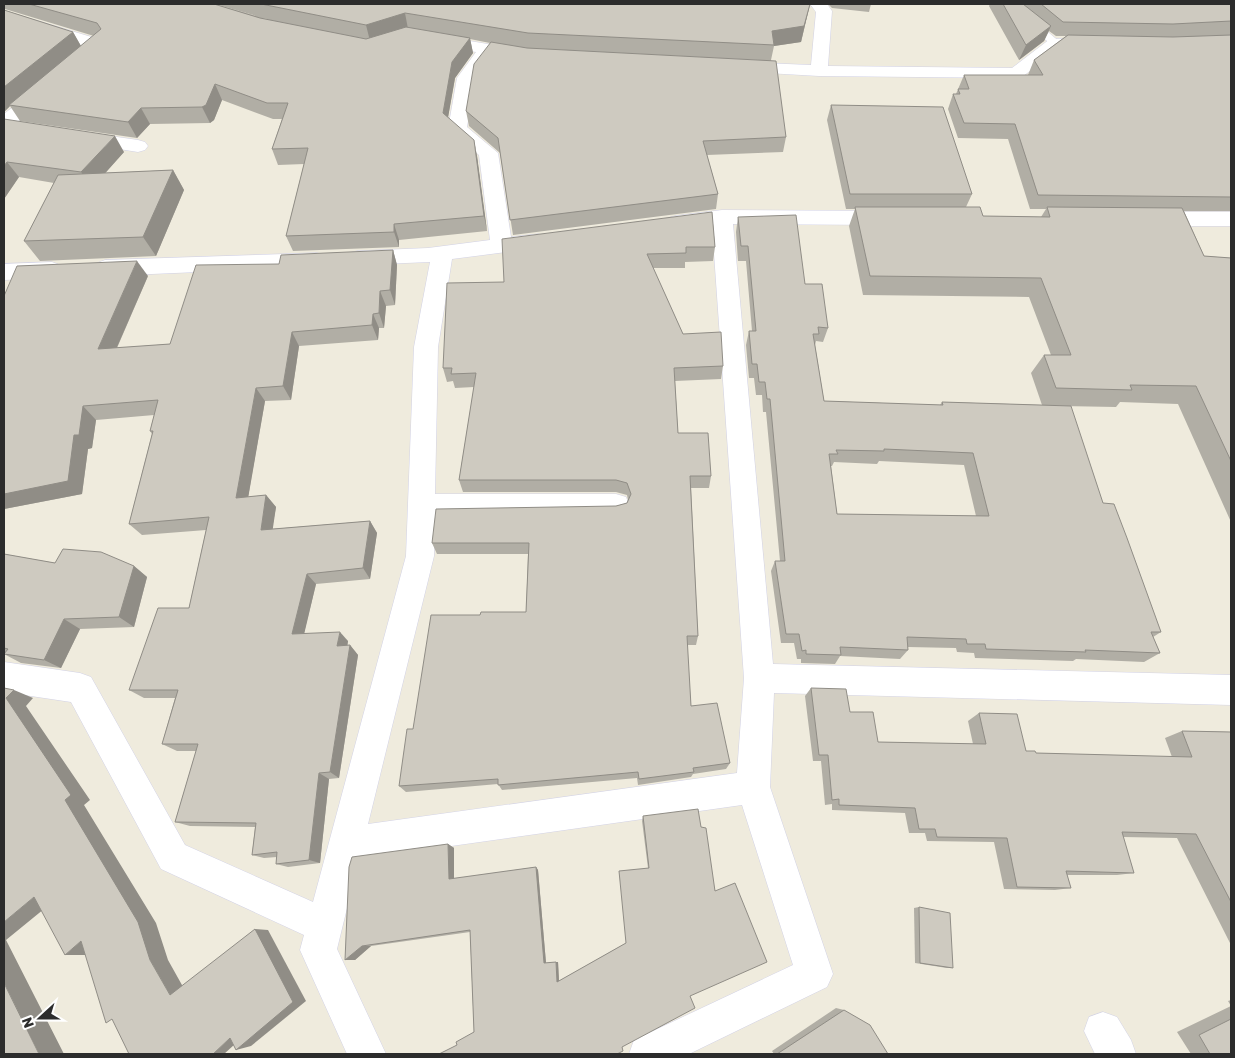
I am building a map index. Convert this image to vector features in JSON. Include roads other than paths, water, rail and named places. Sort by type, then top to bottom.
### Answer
[{"type":"street","points":[[818,4],[824,12],[819,71]]},
{"type":"street","points":[[4,16],[99,45],[70,69]]},
{"type":"street","points":[[417,38],[539,56]]},
{"type":"street","points":[[723,66],[819,71],[1016,72],[1056,43],[1115,44]]},
{"type":"street","points":[[488,48],[466,78],[457,128],[488,153],[502,246]]},
{"type":"street","points":[[4,125],[55,81]]},
{"type":"street","points":[[4,125],[23,129]]},
{"type":"street","points":[[62,135],[138,146]]},
{"type":"street","points":[[648,1054],[814,974],[753,787],[759,678],[722,217]]},
{"type":"street","points":[[655,226],[722,217],[912,218]]},
{"type":"street","points":[[1131,219],[1231,219]]},
{"type":"street","points":[[4,272],[442,254],[560,238]]},
{"type":"street","points":[[367,1054],[318,950],[420,556],[426,347],[442,254]]},
{"type":"street","points":[[421,506],[616,505]]},
{"type":"street","points":[[4,677],[80,688],[173,857],[324,926]]},
{"type":"street","points":[[759,678],[1231,690]]},
{"type":"street","points":[[346,844],[753,787]]},
{"type":"lane","points":[[1000,4],[1018,13],[1056,43]]}]
